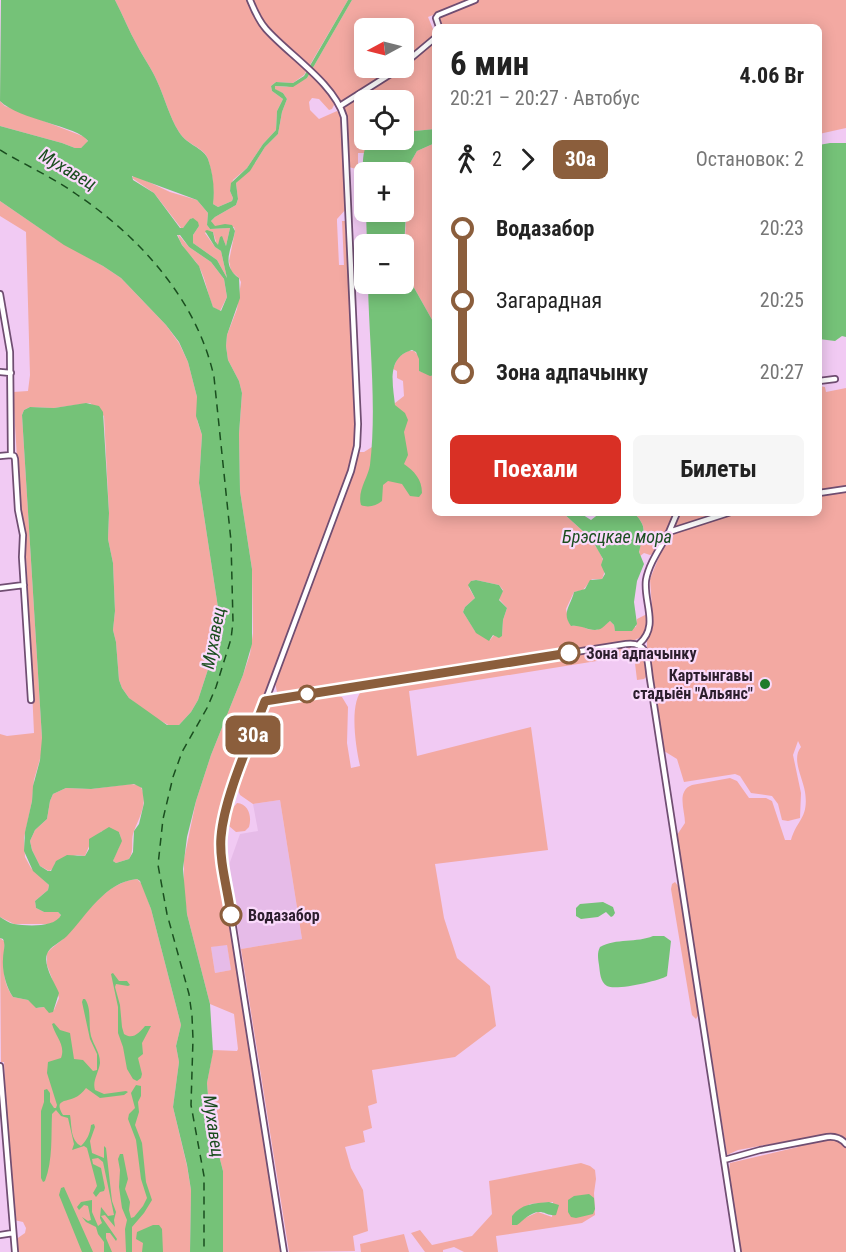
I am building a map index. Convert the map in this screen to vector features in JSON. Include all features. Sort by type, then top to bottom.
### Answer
[{"type":"street","points":[[250,0],[264,27],[316,77],[340,106],[344,117],[358,424],[357,446],[351,471],[230,799],[221,836],[284,1252]]},
{"type":"street","points":[[438,24],[436,18],[438,15],[475,0]]},
{"type":"street","points":[[414,56],[432,41]]},
{"type":"street","points":[[340,106],[384,78]]},
{"type":"street","points":[[0,294],[10,352],[11,455],[15,459],[18,510],[23,536],[31,700]]},
{"type":"street","points":[[0,372],[11,373]]},
{"type":"street","points":[[822,381],[836,379]]},
{"type":"street","points":[[0,456],[11,455]]},
{"type":"street","points":[[822,493],[846,489]]},
{"type":"street","points":[[639,644],[647,634],[650,622],[646,591],[647,575],[676,516]]},
{"type":"street","points":[[669,532],[719,516]]},
{"type":"street","points":[[0,588],[24,585]]},
{"type":"street","points":[[265,701],[626,644],[639,644],[645,651],[649,671],[738,1252]]},
{"type":"street","points":[[1,1066],[2,1121],[15,1252]]},
{"type":"street","points":[[724,1160],[760,1150],[827,1137],[842,1140],[846,1144]]},
{"type":"street","points":[[0,1235],[13,1233]]},
{"type":"shaded area","points":[[115,0],[348,0],[304,75],[293,83],[276,82],[271,86],[272,91],[283,99],[277,111],[276,130],[263,144],[247,168],[233,180],[230,191],[232,201],[218,207],[213,204],[213,182],[208,159],[179,132],[155,76],[134,40]]},
{"type":"shaded area","points":[[352,0],[471,0],[428,17],[432,27],[432,129],[414,131],[414,90],[354,90],[354,150],[365,150],[364,153],[358,153],[358,162],[354,162],[354,168],[349,167],[346,124],[342,108],[312,73],[311,75],[332,97],[334,105],[329,110],[319,99],[312,98],[309,102],[310,110],[319,119],[337,111],[340,113],[342,122],[346,209],[337,222],[339,265],[344,265],[342,221],[345,221],[356,421],[355,448],[233,777],[219,828],[218,845],[281,1252],[223,1252],[223,1171],[210,1120],[207,1083],[213,1050],[237,1051],[238,1049],[234,1014],[210,1004],[187,914],[184,859],[196,801],[211,755],[243,675],[250,654],[253,633],[252,569],[240,491],[239,434],[242,393],[239,381],[228,360],[226,346],[227,335],[237,309],[241,282],[231,271],[229,261],[234,227],[213,226],[211,221],[236,205],[238,199],[236,183],[253,166],[265,147],[278,134],[287,99],[283,93],[274,89],[275,86],[287,87],[307,78]],"holes":[[[227,945],[231,970],[215,973],[211,947]]]},
{"type":"shaded area","points":[[478,0],[846,0],[846,128],[822,133],[822,24],[440,24],[438,18],[440,15]]},
{"type":"shaded area","points":[[0,101],[5,106],[85,137],[88,142],[81,148],[75,148],[0,126]]},
{"type":"shaded area","points":[[432,144],[432,320],[414,288],[414,234],[405,234],[406,222],[414,222],[414,162],[411,162],[417,151]]},
{"type":"shaded area","points":[[134,175],[170,192],[197,200],[208,213],[207,225],[210,229],[230,228],[226,246],[223,239],[217,245],[213,232],[205,233],[215,247],[221,251],[227,278],[217,260],[193,243],[193,235],[199,226],[192,218],[181,228],[154,193],[132,178]]},
{"type":"shaded area","points":[[0,201],[54,238],[121,278],[166,325],[179,343],[188,362],[197,397],[197,420],[202,435],[199,483],[219,614],[214,651],[198,700],[179,725],[170,726],[152,716],[129,698],[119,680],[113,630],[115,611],[113,563],[108,539],[109,513],[104,416],[90,403],[54,408],[30,407],[24,410],[22,415],[42,752],[34,780],[24,838],[25,857],[31,868],[49,885],[48,890],[35,901],[36,908],[44,912],[58,912],[61,915],[57,921],[49,924],[14,924],[0,917],[0,734],[7,736],[34,733],[25,535],[20,508],[13,392],[28,391],[30,375],[26,232],[0,216]]},
{"type":"shaded area","points":[[178,234],[189,247],[211,262],[224,279],[227,297],[220,311],[213,307],[199,267],[182,245]]},
{"type":"shaded area","points":[[408,351],[414,351],[419,356],[419,371],[432,376],[432,516],[566,516],[593,543],[603,561],[604,570],[602,579],[592,579],[583,590],[574,592],[566,609],[569,623],[573,626],[581,625],[587,629],[597,630],[610,621],[615,630],[636,627],[637,619],[647,614],[643,636],[635,640],[284,695],[277,692],[275,683],[350,481],[358,452],[364,452],[372,447],[395,403],[404,396],[403,381],[397,378],[397,371],[393,369],[398,357]],"holes":[[[476,580],[499,585],[503,590],[499,599],[507,608],[503,620],[502,636],[494,635],[490,640],[475,631],[463,612],[475,598],[469,588],[471,581]]]},
{"type":"shaded area","points":[[822,386],[825,387],[826,392],[846,388],[846,487],[822,491]]},
{"type":"shaded area","points":[[846,492],[846,1252],[740,1252],[728,1177],[730,1163],[798,1147],[799,1139],[738,1150],[727,1155],[677,835],[685,823],[683,796],[687,788],[730,778],[737,781],[749,798],[766,798],[772,801],[785,840],[791,840],[804,813],[806,801],[797,763],[801,747],[798,741],[793,755],[801,793],[800,818],[782,820],[778,804],[772,796],[751,793],[740,776],[735,774],[684,782],[677,759],[664,751],[662,745],[647,651],[647,640],[653,623],[650,579],[661,552],[674,534],[725,516],[822,516],[822,495]]},
{"type":"shaded area","points":[[637,516],[709,517],[668,530],[653,554],[644,553],[640,556],[639,550],[644,531]]},
{"type":"shaded area","points":[[635,645],[643,651],[647,676],[644,679],[637,680],[634,655],[409,691],[417,756],[531,727],[548,850],[435,864],[444,918],[457,958],[490,986],[496,1026],[455,1057],[372,1070],[377,1103],[368,1106],[372,1128],[363,1131],[365,1142],[345,1147],[351,1168],[363,1190],[368,1231],[353,1236],[355,1251],[289,1252],[241,949],[302,939],[280,800],[253,804],[240,795],[238,790],[266,712],[273,705],[297,699],[318,696],[342,697],[348,707],[347,743],[351,768],[360,766],[354,725],[356,703],[364,688],[588,652],[599,654],[604,650]]},
{"type":"shaded area","points":[[130,784],[140,785],[144,803],[133,834],[132,852],[129,859],[116,863],[113,861],[120,843],[119,832],[102,831],[92,839],[85,856],[77,855],[62,859],[55,863],[53,869],[49,871],[40,866],[30,841],[35,830],[47,819],[53,794],[66,788],[91,789]]},
{"type":"shaded area","points":[[280,800],[302,939],[241,949],[229,865],[240,834],[258,831],[253,804]]},
{"type":"shaded area","points":[[237,803],[247,808],[250,815],[249,827],[245,831],[236,832],[229,826],[231,810]]},
{"type":"shaded area","points":[[137,879],[142,884],[151,909],[181,1025],[176,1046],[179,1062],[173,1107],[191,1190],[190,1252],[16,1252],[15,1240],[25,1233],[26,1228],[23,1222],[14,1220],[7,1142],[4,1062],[1,1062],[0,938],[5,942],[3,964],[6,984],[13,997],[28,1000],[38,1008],[54,1010],[59,998],[47,965],[47,953],[66,937],[107,892],[126,881]]},
{"type":"shaded area","points":[[675,882],[679,887],[699,1014],[696,1019],[692,1015],[671,889]]},
{"type":"shaded area","points":[[227,944],[231,970],[215,973],[211,947]]},
{"type":"shaded area","points":[[581,1163],[595,1170],[595,1215],[582,1223],[496,1236],[498,1252],[464,1252],[454,1247],[443,1250],[443,1252],[425,1252],[411,1233],[420,1230],[432,1245],[472,1236],[492,1214],[489,1181]],"holes":[[[553,1202],[552,1217],[538,1212],[512,1224],[512,1216],[530,1204]]]},
{"type":"shaded area","points":[[404,1234],[409,1252],[361,1252],[360,1244]]},
{"type":"water","name":"Мухавец","points":[[1,0],[115,0],[134,40],[155,76],[179,132],[208,159],[213,182],[213,204],[218,207],[232,201],[231,183],[247,168],[263,144],[276,130],[277,111],[283,99],[272,91],[271,86],[276,82],[293,83],[304,76],[348,0],[352,0],[307,78],[293,87],[275,86],[275,89],[283,93],[287,99],[278,134],[265,147],[250,171],[236,183],[238,199],[236,205],[211,221],[215,226],[232,225],[235,231],[229,262],[233,273],[239,278],[240,298],[227,335],[226,346],[228,360],[239,381],[242,393],[239,434],[240,491],[252,569],[252,644],[243,675],[211,755],[196,801],[187,837],[183,869],[187,914],[210,1004],[213,1052],[207,1083],[210,1120],[223,1171],[223,1252],[190,1252],[191,1190],[173,1107],[179,1062],[176,1046],[181,1025],[151,909],[140,881],[137,879],[126,881],[115,886],[98,901],[67,936],[48,951],[46,959],[48,969],[59,993],[53,1012],[49,1013],[44,1007],[36,1008],[28,1000],[13,997],[4,974],[4,944],[3,939],[0,938],[0,917],[12,924],[33,925],[53,922],[61,915],[58,912],[44,912],[36,908],[35,901],[48,890],[49,885],[33,871],[24,851],[25,832],[40,760],[42,738],[22,415],[24,410],[30,407],[54,408],[86,403],[99,406],[103,412],[109,513],[108,539],[113,563],[115,611],[113,630],[119,680],[129,698],[167,725],[179,725],[198,700],[214,651],[219,614],[199,483],[202,435],[196,416],[197,397],[188,362],[179,342],[166,325],[121,278],[64,245],[0,201],[0,126],[75,148],[81,148],[88,141],[73,131],[20,113],[0,101]],"holes":[[[132,176],[197,200],[208,213],[207,225],[210,229],[230,228],[226,246],[222,236],[218,245],[213,232],[205,231],[215,247],[221,251],[227,278],[217,260],[193,243],[193,235],[199,226],[198,222],[193,218],[183,228],[180,228],[154,193],[133,180]],[[177,235],[180,235],[189,247],[211,262],[224,279],[227,297],[221,311],[213,307],[199,266]],[[134,784],[142,788],[144,803],[139,824],[134,831],[133,852],[129,859],[116,863],[113,861],[122,841],[119,832],[109,827],[89,839],[89,849],[85,856],[67,855],[56,861],[51,871],[48,871],[40,866],[30,841],[35,830],[47,819],[53,794],[66,788],[91,789]]]},
{"type":"water","points":[[432,129],[432,144],[417,151],[411,162],[363,162],[364,151],[414,150],[414,131]]},
{"type":"water","points":[[846,143],[846,337],[842,336],[835,341],[822,339],[822,144]]},
{"type":"water","points":[[366,222],[406,222],[405,234],[367,234]]},
{"type":"water","points":[[414,288],[432,320],[432,376],[419,371],[419,359],[416,352],[412,350],[398,359],[395,365],[393,389],[395,405],[405,413],[408,420],[404,432],[408,455],[404,464],[417,476],[421,484],[422,493],[419,497],[410,496],[402,484],[388,481],[383,485],[382,501],[375,505],[361,505],[362,490],[370,465],[373,398],[368,294],[414,294]]},
{"type":"water","name":"Брэсцкае мора","points":[[566,516],[585,516],[591,520],[596,516],[637,516],[642,523],[644,531],[639,552],[644,564],[637,581],[634,602],[637,624],[632,631],[615,631],[610,621],[602,628],[594,630],[571,626],[568,621],[567,613],[574,592],[585,589],[590,580],[602,579],[605,574],[601,565],[603,559],[585,533]]},
{"type":"water","points":[[471,581],[499,585],[503,591],[499,600],[507,608],[503,620],[502,636],[499,638],[493,635],[489,641],[476,633],[463,612],[475,598],[468,585]]},
{"type":"water","points":[[603,902],[613,907],[615,913],[613,916],[611,917],[606,912],[598,917],[581,919],[576,916],[576,908],[580,904]]},
{"type":"water","points":[[664,936],[671,941],[667,976],[647,983],[627,986],[612,987],[603,982],[598,960],[600,947],[613,942]]},
{"type":"water","points":[[113,973],[119,981],[127,981],[130,985],[116,984],[115,987],[124,1034],[133,1036],[145,1026],[151,1026],[142,1043],[143,1054],[138,1058],[142,1074],[137,1081],[127,1069],[118,1033],[118,1007],[111,974]]},
{"type":"water","points":[[83,999],[87,1003],[91,1036],[100,1059],[94,1083],[95,1090],[104,1094],[128,1092],[124,1095],[100,1098],[86,1088],[78,1096],[61,1102],[60,1110],[63,1115],[70,1115],[72,1132],[77,1143],[81,1146],[83,1144],[91,1125],[94,1124],[90,1141],[92,1153],[104,1158],[104,1146],[106,1148],[112,1201],[116,1212],[115,1227],[105,1215],[101,1216],[117,1239],[116,1241],[110,1233],[106,1233],[112,1252],[104,1252],[104,1242],[96,1227],[82,1217],[88,1221],[91,1220],[88,1206],[84,1205],[79,1210],[77,1207],[81,1202],[92,1200],[92,1212],[98,1226],[102,1223],[100,1218],[101,1207],[108,1216],[114,1215],[103,1162],[98,1158],[92,1159],[93,1164],[101,1168],[105,1188],[96,1197],[93,1193],[97,1186],[87,1148],[84,1146],[72,1150],[74,1144],[68,1118],[61,1116],[56,1110],[52,1114],[48,1173],[45,1181],[43,1182],[41,1178],[41,1111],[44,1090],[47,1089],[50,1093],[50,1102],[54,1108],[57,1105],[47,1073],[48,1062],[61,1058],[62,1053],[52,1024],[70,1033],[74,1059],[83,1060],[93,1071],[97,1070],[97,1054],[90,1039]]},
{"type":"water","points":[[136,1085],[141,1086],[141,1096],[135,1125],[142,1143],[146,1182],[152,1200],[132,1227],[132,1252],[126,1252],[127,1220],[122,1208],[119,1187],[118,1159],[120,1154],[123,1154],[128,1179],[125,1189],[130,1202],[131,1218],[143,1206],[147,1198],[141,1179],[136,1140],[128,1119],[129,1114],[135,1108],[131,1093]]},
{"type":"water","points":[[64,1187],[93,1252],[82,1252],[59,1195],[61,1188]]},
{"type":"water","points":[[589,1194],[594,1198],[593,1214],[571,1217],[568,1212],[568,1200],[574,1196]]},
{"type":"water","points":[[549,1202],[559,1205],[556,1215],[537,1212],[517,1225],[512,1225],[512,1216],[519,1209]]},
{"type":"water","points":[[153,1225],[159,1225],[162,1229],[163,1252],[142,1252],[143,1243],[136,1239],[137,1232]]},
{"type":"ferry route","points":[[0,150],[76,194],[100,211],[143,250],[163,273],[194,322],[206,349],[214,377],[231,541],[233,622],[231,639],[216,687],[182,752],[173,777],[163,819],[158,865],[167,914],[189,994],[192,1016],[191,1105],[204,1176],[204,1252]]},
{"type":"bus line","name":"30а","points":[[231,915],[221,836],[226,810],[265,701],[569,653]]},
{"type":"place","name":"Зона адпачынку","points":[[569,653]]},
{"type":"place","name":"Картынгавы стадыён \"Альянс\"","points":[[765,684]]},
{"type":"place","name":"Водазабор","points":[[231,915]]}]
